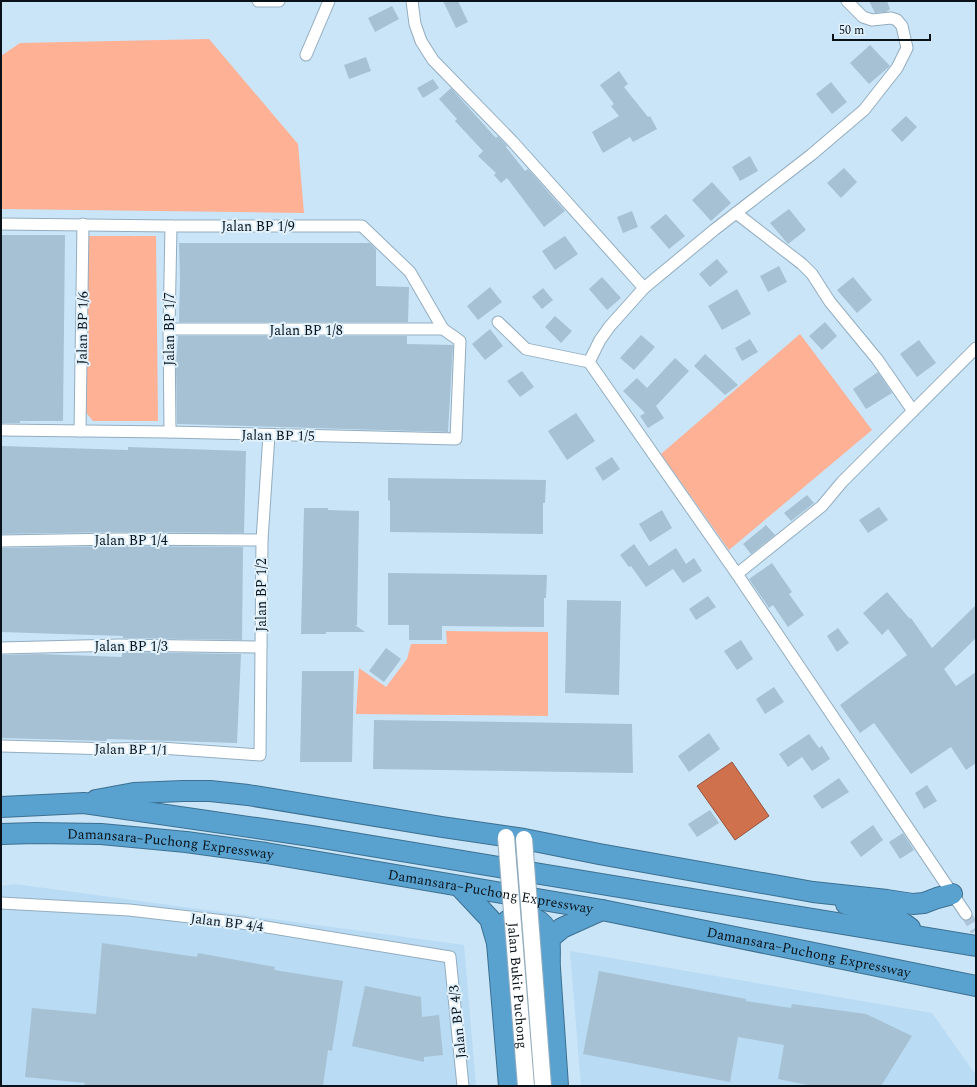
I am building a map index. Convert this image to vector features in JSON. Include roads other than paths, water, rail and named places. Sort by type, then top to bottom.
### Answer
[{"type":"highway","points":[[84,803],[116,795],[134,793],[210,791],[248,795],[515,838],[812,892],[913,904],[924,903],[952,894]]},
{"type":"highway","name":"Damansara–Puchong Expressway","points":[[1,807],[84,803],[311,836],[976,946]]},
{"type":"highway","points":[[312,806],[469,819],[522,826],[586,840],[654,863]]},
{"type":"highway","name":"Damansara–Puchong Expressway","points":[[1,834],[101,834],[186,842],[274,854],[602,910],[976,986]]},
{"type":"highway","points":[[459,886],[490,919],[497,943],[509,1086]]},
{"type":"highway","points":[[812,892],[826,898],[899,920],[924,937]]},
{"type":"highway","points":[[550,938],[562,928],[602,910]]},
{"type":"highway","points":[[497,943],[504,924],[517,917],[534,918],[540,921],[546,928],[550,938],[550,962],[558,1086]]},
{"type":"main road","name":"Jalan Bukit Puchong","points":[[515,838],[526,1086]]},
{"type":"main road","name":"Jalan Bukit Puchong","points":[[515,838],[543,1086]]},
{"type":"street","points":[[258,1],[279,1]]},
{"type":"street","points":[[306,55],[329,1]]},
{"type":"street","points":[[412,1],[415,24],[420,41],[433,60],[512,141],[644,288]]},
{"type":"street","points":[[589,362],[600,340],[610,326],[644,288],[736,213],[811,155],[864,110],[897,68],[907,48],[902,26],[897,20],[891,18],[872,20],[863,17],[847,1]]},
{"type":"street","points":[[736,213],[802,264],[812,274],[830,302],[877,358],[913,411]]},
{"type":"street","name":"Jalan BP 1/9","points":[[1,224],[362,226],[410,272],[443,329],[460,341]]},
{"type":"street","name":"Jalan BP 1/6","points":[[80,431],[83,224]]},
{"type":"street","name":"Jalan BP 1/7","points":[[170,432],[169,329],[171,226]]},
{"type":"street","points":[[498,322],[526,349],[589,362],[737,574],[966,914]]},
{"type":"street","name":"Jalan BP 1/8","points":[[169,329],[443,329]]},
{"type":"street","name":"Jalan BP 1/5","points":[[1,430],[170,432],[456,439],[460,341]]},
{"type":"street","points":[[737,574],[822,506],[842,482],[976,348]]},
{"type":"street","name":"Jalan BP 1/2","points":[[260,754],[262,540],[269,435]]},
{"type":"street","name":"Jalan BP 1/4","points":[[1,541],[119,539],[262,540]]},
{"type":"street","name":"Jalan BP 1/3","points":[[1,648],[120,646],[261,647]]},
{"type":"street","name":"Jalan BP 1/1","points":[[1,746],[113,749],[161,748],[260,754]]},
{"type":"street","name":"Jalan BP 4/4","points":[[1,903],[129,910],[242,923],[450,957]]},
{"type":"street","name":"Jalan BP 4/3","points":[[450,957],[463,1086]]},
{"type":"tunnel","points":[[966,914],[976,931]]}]
